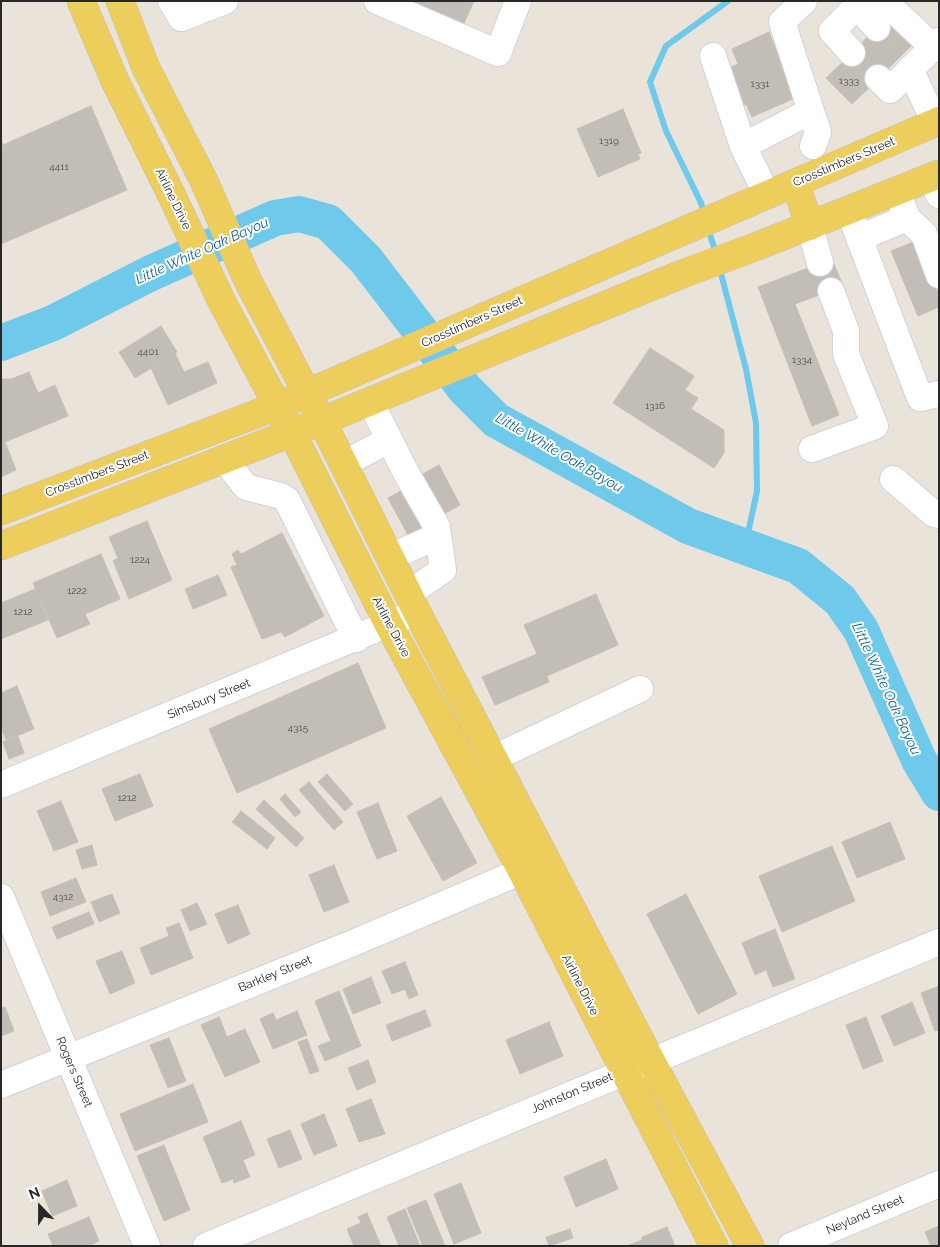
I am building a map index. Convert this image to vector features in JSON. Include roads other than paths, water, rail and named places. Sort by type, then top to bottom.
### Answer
[{"type":"main road","name":"Airline Drive","points":[[81,1],[114,82],[172,196],[221,300],[292,433],[389,625],[522,871],[714,1246]]},
{"type":"main road","points":[[120,1],[146,68],[204,181],[248,281],[651,1061],[750,1246]]},
{"type":"main road","points":[[114,82],[146,68]]},
{"type":"main road","name":"Crosstimbers Street","points":[[13,506],[276,406],[937,122]]},
{"type":"main road","points":[[1,546],[292,433],[682,274],[897,191],[936,182]]},
{"type":"main road","points":[[795,183],[810,226]]},
{"type":"main road","points":[[573,278],[588,313]]},
{"type":"main road","points":[[13,506],[39,531]]},
{"type":"street","points":[[172,1],[181,18],[225,1]]},
{"type":"street","points":[[377,1],[498,53],[518,1]]},
{"type":"street","points":[[804,1],[782,22],[818,132],[813,146]]},
{"type":"street","points":[[884,1],[920,55],[937,122]]},
{"type":"street","points":[[852,53],[832,32],[859,4],[877,28]]},
{"type":"street","points":[[878,78],[890,90],[920,55]]},
{"type":"street","points":[[713,56],[743,146],[755,200]]},
{"type":"street","points":[[743,146],[811,111]]},
{"type":"street","points":[[897,191],[923,225],[939,275]]},
{"type":"street","points":[[849,210],[920,398],[939,394]]},
{"type":"street","points":[[859,238],[923,225]]},
{"type":"street","points":[[810,226],[820,263]]},
{"type":"street","points":[[812,449],[875,426],[846,354],[846,331],[831,290]]},
{"type":"street","points":[[370,401],[404,470],[437,527],[438,536],[390,557]]},
{"type":"street","points":[[343,464],[389,440]]},
{"type":"street","points":[[224,459],[246,487],[287,500],[356,639]]},
{"type":"street","points":[[283,498],[316,480]]},
{"type":"street","points":[[893,480],[934,514],[939,515]]},
{"type":"street","name":"Simsbury Street","points":[[1,785],[389,625],[413,603],[443,570],[438,536]]},
{"type":"street","points":[[337,600],[368,584]]},
{"type":"street","points":[[494,758],[640,688]]},
{"type":"street","name":"Barkley Street","points":[[1,1085],[353,944],[522,871],[546,857]]},
{"type":"street","name":"Rogers Street","points":[[1,897],[147,1246]]},
{"type":"street","name":"Johnston Street","points":[[206,1246],[939,942]]},
{"type":"street","name":"Neyland Street","points":[[792,1246],[840,1236],[939,1184]]},
{"type":"waterway","points":[[705,216],[701,203],[666,131],[650,82],[666,46],[728,1]]},
{"type":"waterway","name":"Little White Oak Bayou","points":[[1,343],[53,323],[151,273],[275,218],[299,214],[328,222],[366,260],[465,389],[496,420],[688,526],[798,566],[840,600],[861,630],[919,760],[939,793]]},
{"type":"waterway","points":[[708,228],[716,254]]},
{"type":"waterway","points":[[719,266],[746,369],[756,423],[757,491],[745,547]]},
{"type":"tunnel","points":[[877,28],[903,54]]},
{"type":"tunnel","points":[[852,53],[878,78]]}]
